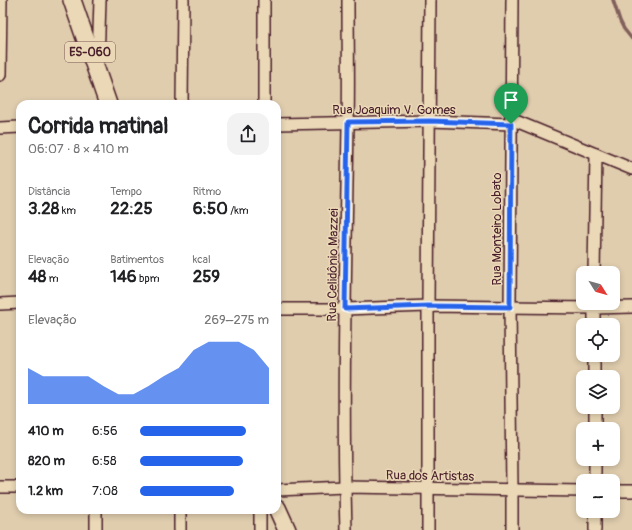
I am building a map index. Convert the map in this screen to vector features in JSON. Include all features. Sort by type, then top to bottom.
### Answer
[{"type":"main road","name":"ES-060","points":[[72,0],[107,100]]},
{"type":"main road","points":[[280,514],[287,530]]},
{"type":"street","points":[[0,75],[1,0]]},
{"type":"street","points":[[98,75],[100,0]]},
{"type":"street","points":[[182,100],[183,0]]},
{"type":"street","points":[[264,0],[264,100]]},
{"type":"street","name":"Rua Celidônio Mazzei","points":[[346,530],[345,309],[348,0]]},
{"type":"street","points":[[428,530],[430,0]]},
{"type":"street","name":"Rua Monteiro Lobato","points":[[512,0],[510,307],[512,530]]},
{"type":"street","name":"Rua Joaquim V. Gomes","points":[[281,124],[430,121],[511,122],[632,169]]},
{"type":"street","points":[[0,128],[16,127]]},
{"type":"street","points":[[594,266],[596,154]]},
{"type":"street","points":[[0,304],[16,303]]},
{"type":"street","points":[[281,309],[345,309],[428,306],[576,306]]},
{"type":"street","points":[[620,307],[632,307]]},
{"type":"street","points":[[0,487],[16,487]]},
{"type":"street","name":"Rua dos Artistas","points":[[281,490],[345,487],[576,491]]},
{"type":"street","points":[[620,491],[632,491]]},
{"type":"street","points":[[96,514],[96,530]]},
{"type":"street","points":[[180,514],[180,530]]},
{"type":"street","points":[[260,514],[260,530]]},
{"type":"street","points":[[595,518],[595,530]]},
{"type":"waterway","points":[[613,0],[620,21],[632,39]]},
{"type":"route","points":[[430,121],[511,124],[510,307],[428,306],[345,309],[348,122],[430,121]]}]
